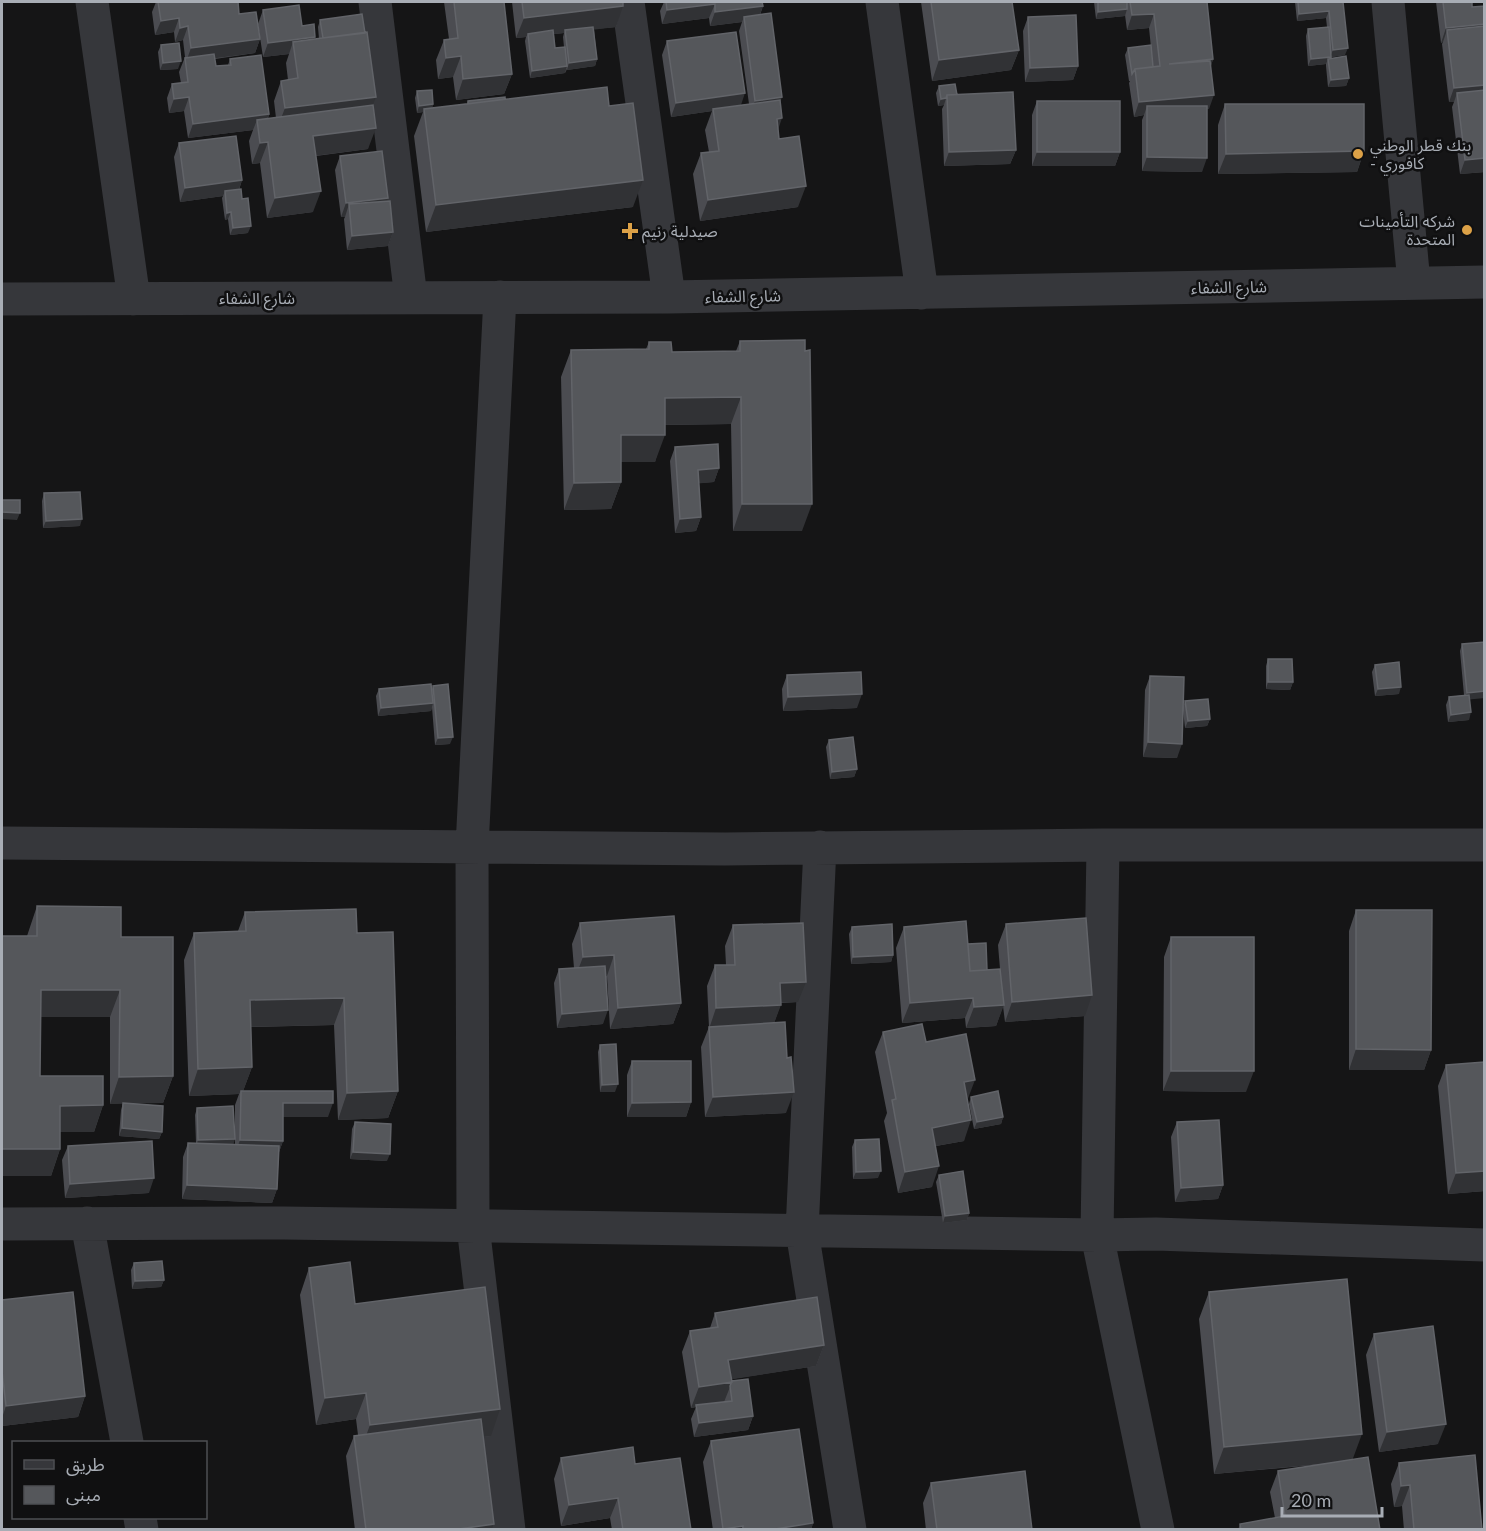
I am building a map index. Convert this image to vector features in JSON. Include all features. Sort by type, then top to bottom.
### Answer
[{"type":"street","points":[[92,2],[134,298]]},
{"type":"street","points":[[375,2],[411,298]]},
{"type":"street","points":[[628,2],[669,297]]},
{"type":"street","points":[[882,2],[922,293]]},
{"type":"street","points":[[1388,2],[1414,283]]},
{"type":"street","name":"شارع الشفاء","points":[[2,299],[669,297],[1485,282]]},
{"type":"street","points":[[500,297],[472,847],[473,1226],[509,1530]]},
{"type":"street","points":[[2,843],[725,849],[1103,845],[1485,845]]},
{"type":"street","points":[[1103,845],[1097,1235],[1158,1530]]},
{"type":"street","points":[[819,847],[802,1231],[850,1530]]},
{"type":"street","points":[[87,1223],[127,1441]]},
{"type":"street","points":[[2,1224],[284,1223],[1156,1234],[1485,1245]]},
{"type":"building","points":[[158,2],[238,2],[239,14],[256,12],[260,39],[191,48],[188,26],[180,28],[179,18],[161,21]]},
{"type":"building","points":[[454,2],[504,2],[512,74],[463,79],[461,56],[446,58],[444,40],[458,38]]},
{"type":"building","points":[[522,2],[623,2],[623,6],[524,18]]},
{"type":"building","points":[[666,2],[762,2],[763,6],[715,12],[715,4],[667,10]]},
{"type":"building","points":[[931,2],[1012,2],[1019,50],[939,60]]},
{"type":"building","points":[[1098,2],[1127,2],[1127,9],[1098,12]]},
{"type":"building","points":[[1130,2],[1207,2],[1213,59],[1169,64],[1210,61],[1214,95],[1139,102],[1135,69],[1160,66],[1154,14],[1132,15]]},
{"type":"building","points":[[1298,2],[1343,2],[1348,48],[1333,50],[1329,11],[1299,14]]},
{"type":"building","points":[[1443,2],[1472,2],[1472,7],[1485,6],[1485,24],[1446,28]]},
{"type":"building","points":[[299,5],[302,26],[314,24],[315,37],[268,43],[263,10]]},
{"type":"building","points":[[771,13],[782,97],[755,101],[744,17]]},
{"type":"building","points":[[362,14],[365,33],[323,38],[320,20]]},
{"type":"building","points":[[1076,15],[1078,66],[1030,68],[1028,17]]},
{"type":"building","points":[[1485,26],[1485,85],[1454,88],[1447,30]]},
{"type":"building","points":[[593,27],[597,59],[569,63],[565,30]]},
{"type":"building","points":[[1329,27],[1331,57],[1311,59],[1308,29]]},
{"type":"building","points":[[553,30],[555,48],[565,47],[567,66],[532,71],[528,34]]},
{"type":"building","points":[[367,32],[376,97],[285,108],[281,81],[298,78],[293,42]]},
{"type":"building","points":[[736,32],[745,93],[676,103],[667,41]]},
{"type":"building","points":[[179,43],[181,61],[163,63],[161,45]]},
{"type":"building","points":[[1151,45],[1153,67],[1135,69],[1132,74],[1128,48]]},
{"type":"building","points":[[214,54],[216,66],[231,65],[230,59],[261,55],[269,114],[193,124],[189,97],[174,99],[172,84],[188,82],[185,58]]},
{"type":"building","points":[[1346,56],[1349,78],[1331,80],[1328,59]]},
{"type":"building","points":[[955,84],[957,95],[947,95],[946,98],[941,99],[939,86]]},
{"type":"building","points":[[607,87],[609,106],[633,103],[643,180],[436,205],[424,109]]},
{"type":"building","points":[[432,90],[433,104],[419,106],[417,91]]},
{"type":"building","points":[[1485,90],[1485,158],[1465,160],[1457,93]]},
{"type":"building","points":[[1013,92],[1016,150],[949,152],[947,95]]},
{"type":"building","points":[[505,97],[505,99],[468,104],[468,101]]},
{"type":"building","points":[[780,100],[782,118],[777,119],[779,139],[799,136],[806,186],[708,200],[701,153],[719,151],[713,109]]},
{"type":"building","points":[[1037,101],[1120,101],[1120,152],[1037,152]]},
{"type":"building","points":[[1225,104],[1364,104],[1364,151],[1226,154]]},
{"type":"building","points":[[373,105],[376,128],[313,136],[321,191],[275,198],[268,142],[260,143],[257,120]]},
{"type":"building","points":[[1147,106],[1207,106],[1207,158],[1147,157]]},
{"type":"building","points":[[236,136],[242,180],[185,188],[179,143]]},
{"type":"building","points":[[382,151],[388,198],[346,203],[340,156]]},
{"type":"building","points":[[241,189],[242,199],[248,198],[251,226],[233,228],[231,212],[227,213],[225,191]]},
{"type":"building","points":[[390,201],[393,232],[352,236],[349,204]]},
{"type":"building","points":[[805,340],[805,351],[810,350],[812,504],[742,504],[741,397],[665,398],[665,435],[621,435],[621,482],[574,483],[571,350],[649,349],[649,342],[671,342],[672,352],[740,351],[740,341]]},
{"type":"building","points":[[718,444],[719,468],[698,470],[701,517],[680,519],[675,447]]},
{"type":"building","points":[[80,492],[82,519],[46,521],[44,493]]},
{"type":"building","points":[[2,500],[20,500],[20,513],[2,512]]},
{"type":"building","points":[[1485,642],[1485,691],[1467,693],[1462,644]]},
{"type":"building","points":[[1268,659],[1292,659],[1293,682],[1268,682]]},
{"type":"building","points":[[1399,662],[1401,687],[1378,689],[1375,665]]},
{"type":"building","points":[[861,672],[862,694],[788,697],[787,675]]},
{"type":"building","points":[[1150,676],[1184,677],[1182,744],[1148,742]]},
{"type":"building","points":[[431,684],[433,703],[381,708],[379,689]]},
{"type":"building","points":[[448,684],[453,737],[438,738],[433,686]]},
{"type":"building","points":[[1469,695],[1471,712],[1451,715],[1449,697]]},
{"type":"building","points":[[1208,699],[1210,719],[1188,721],[1185,701]]},
{"type":"building","points":[[853,737],[857,769],[832,772],[829,740]]},
{"type":"building","points":[[37,906],[121,907],[121,937],[173,937],[173,1076],[119,1077],[120,990],[41,990],[40,1076],[103,1076],[103,1105],[60,1106],[60,1149],[2,1149],[2,936],[37,936]]},
{"type":"building","points":[[356,909],[357,933],[393,932],[398,1091],[347,1093],[344,998],[250,1000],[252,1067],[198,1069],[194,933],[246,931],[245,912]]},
{"type":"building","points":[[1356,910],[1432,910],[1431,1050],[1356,1049]]},
{"type":"building","points":[[674,916],[681,1003],[618,1008],[614,955],[583,957],[580,923]]},
{"type":"building","points":[[1086,918],[1092,995],[1012,1002],[1006,924]]},
{"type":"building","points":[[966,921],[970,971],[1000,969],[1004,1005],[974,1007],[973,998],[910,1003],[904,927]]},
{"type":"building","points":[[803,923],[806,982],[780,983],[781,1005],[716,1008],[715,965],[735,965],[733,925]]},
{"type":"building","points":[[892,924],[893,955],[853,957],[852,927]]},
{"type":"building","points":[[1171,937],[1254,937],[1254,1071],[1171,1071]]},
{"type":"building","points":[[986,943],[987,970],[970,971],[968,944]]},
{"type":"building","points":[[605,966],[608,1010],[562,1014],[559,969]]},
{"type":"building","points":[[785,1022],[787,1058],[791,1057],[794,1092],[713,1097],[709,1027]]},
{"type":"building","points":[[922,1024],[926,1042],[966,1034],[975,1080],[964,1082],[971,1120],[932,1128],[939,1166],[905,1172],[892,1100],[896,1099],[883,1032]]},
{"type":"building","points":[[616,1044],[618,1084],[602,1085],[600,1045]]},
{"type":"building","points":[[632,1061],[691,1061],[691,1102],[632,1103]]},
{"type":"building","points":[[1484,1062],[1485,1171],[1456,1173],[1446,1065]]},
{"type":"building","points":[[241,1091],[333,1091],[333,1103],[283,1103],[283,1141],[240,1140]]},
{"type":"building","points":[[998,1091],[1003,1117],[977,1122],[971,1097]]},
{"type":"building","points":[[123,1103],[163,1106],[162,1132],[122,1128]]},
{"type":"building","points":[[233,1106],[235,1139],[198,1140],[197,1108]]},
{"type":"building","points":[[1219,1120],[1223,1185],[1181,1188],[1177,1122]]},
{"type":"building","points":[[355,1122],[391,1124],[390,1154],[353,1152]]},
{"type":"building","points":[[879,1139],[881,1171],[856,1172],[855,1140]]},
{"type":"building","points":[[152,1141],[154,1178],[70,1184],[68,1146]]},
{"type":"building","points":[[188,1143],[279,1146],[277,1189],[187,1185]]},
{"type":"building","points":[[963,1171],[969,1213],[945,1216],[939,1175]]},
{"type":"building","points":[[162,1261],[164,1280],[135,1281],[134,1263]]},
{"type":"building","points":[[350,1262],[355,1304],[485,1287],[500,1409],[370,1425],[366,1393],[325,1398],[309,1268]]},
{"type":"building","points":[[1347,1279],[1362,1434],[1224,1447],[1209,1292]]},
{"type":"building","points":[[73,1292],[85,1396],[6,1406],[2,1371],[2,1300]]},
{"type":"building","points":[[817,1297],[824,1345],[728,1360],[732,1382],[699,1387],[690,1331],[718,1327],[715,1313]]},
{"type":"building","points":[[1433,1326],[1446,1424],[1387,1432],[1374,1334]]},
{"type":"building","points":[[748,1379],[753,1416],[699,1423],[696,1405],[732,1401],[730,1386],[732,1381]]},
{"type":"building","points":[[481,1419],[494,1524],[452,1530],[366,1530],[354,1436]]},
{"type":"building","points":[[799,1429],[813,1523],[769,1530],[743,1530],[743,1526],[723,1529],[711,1441]]},
{"type":"building","points":[[633,1447],[635,1464],[680,1458],[691,1530],[623,1530],[618,1498],[569,1505],[561,1458]]},
{"type":"building","points":[[1475,1455],[1482,1530],[1414,1530],[1410,1485],[1401,1486],[1399,1463]]},
{"type":"building","points":[[1368,1457],[1380,1530],[1241,1530],[1240,1524],[1285,1516],[1278,1471]]},
{"type":"building","points":[[1025,1471],[1032,1530],[937,1530],[931,1483]]},
{"type":"place","name":"بنك قطر الوطني - كافوري","points":[[1358,154]]},
{"type":"place","name":"شركه التأمينات المتحدة","points":[[1467,230]]},
{"type":"place","name":"صيدلية رنيم","points":[[630,231]]}]
